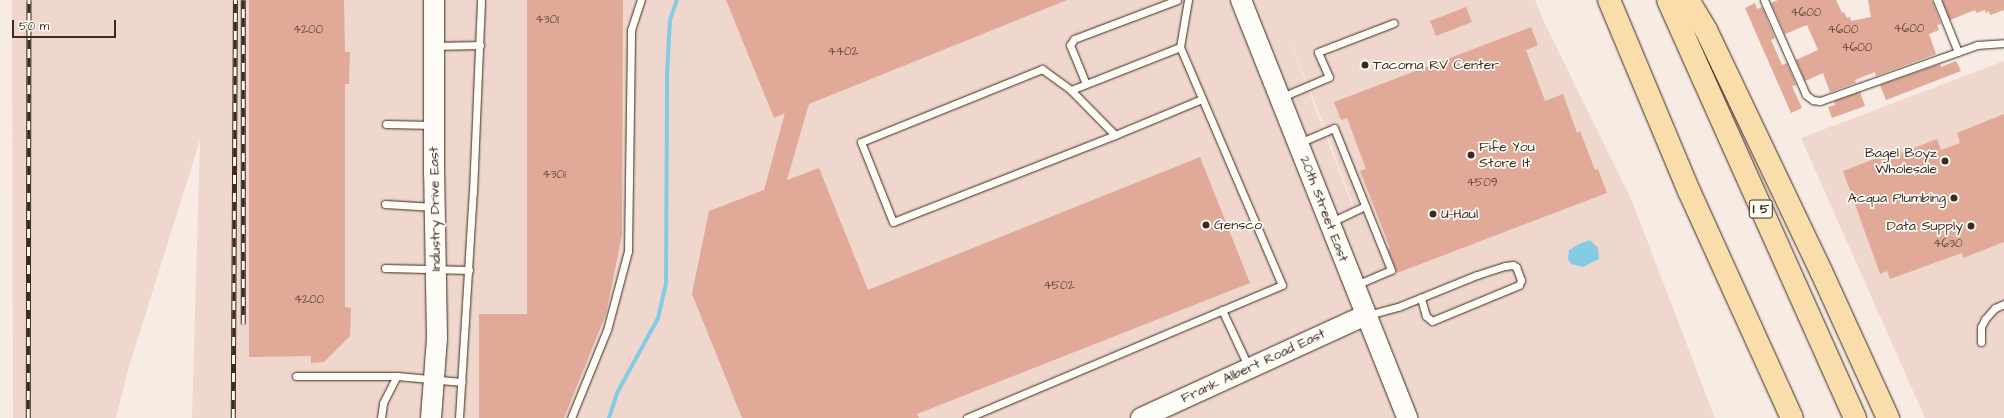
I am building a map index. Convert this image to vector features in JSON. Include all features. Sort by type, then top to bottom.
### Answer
[{"type":"highway","points":[[1609,0],[1689,191],[1792,418]]},
{"type":"highway","name":"I 5","points":[[1668,0],[1855,418]]},
{"type":"highway","points":[[1688,0],[1706,30],[1888,418]]},
{"type":"street","name":"Industry Drive East","points":[[431,418],[437,338],[434,207],[434,0]]},
{"type":"street","name":"20th Street East","points":[[1241,0],[1407,418]]},
{"type":"street","name":"Frank Albert Road East","points":[[1141,418],[1166,409],[1249,368],[1366,315]]},
{"type":"lane","points":[[459,418],[469,270],[481,0]]},
{"type":"lane","points":[[571,418],[607,330],[628,251],[631,30],[641,0]]},
{"type":"lane","points":[[1086,84],[1070,45],[1074,39],[1177,0]]},
{"type":"lane","points":[[967,418],[1282,285],[1180,47],[1188,0]]},
{"type":"lane","points":[[1764,0],[1806,95],[1813,100],[1820,101],[1977,45],[2004,43]]},
{"type":"lane","points":[[1937,0],[1958,52]]},
{"type":"lane","points":[[1280,98],[1329,77],[1318,52],[1394,23]]},
{"type":"lane","points":[[434,46],[480,45]]},
{"type":"lane","points":[[1071,90],[1180,47]]},
{"type":"lane","points":[[1114,135],[1071,90],[1042,69],[861,142],[893,222],[1114,135],[1202,99]]},
{"type":"lane","points":[[386,124],[434,125]]},
{"type":"lane","points":[[1298,143],[1334,128],[1366,206],[1391,270],[1354,286]]},
{"type":"lane","points":[[385,204],[434,207]]},
{"type":"lane","points":[[1329,222],[1366,206]]},
{"type":"lane","points":[[1366,315],[1380,312],[1421,298],[1505,266],[1513,265],[1516,267],[1522,280],[1519,285],[1432,322],[1426,316],[1421,298]]},
{"type":"lane","points":[[385,268],[469,270]]},
{"type":"lane","points":[[1981,342],[1981,331],[1985,319],[1995,308],[2004,304]]},
{"type":"lane","points":[[1222,310],[1249,368]]},
{"type":"lane","points":[[296,376],[397,376],[462,382]]},
{"type":"lane","points":[[381,418],[383,402],[397,376]]},
{"type":"shaded area","points":[[12,0],[1535,0],[1544,22],[1632,201],[1715,418],[192,418],[200,140],[127,373],[116,418],[13,418]],"holes":[[[1287,33],[1317,108],[1356,213]]]},
{"type":"shaded area","points":[[2004,61],[2004,418],[1925,418],[1801,138]]},
{"type":"water","points":[[1590,240],[1598,248],[1599,259],[1583,267],[1571,264],[1568,259],[1569,250]]},
{"type":"building","points":[[249,0],[344,0],[345,52],[350,52],[349,84],[345,84],[345,307],[351,308],[350,336],[324,362],[311,363],[311,356],[249,357]]},
{"type":"building","points":[[527,0],[623,0],[622,235],[606,314],[564,418],[479,418],[479,314],[527,314]]},
{"type":"building","points":[[726,0],[1067,0],[809,104],[787,180],[819,168],[868,290],[1200,157],[1250,283],[917,414],[919,418],[742,418],[692,294],[709,211],[764,190],[785,113],[774,118]]},
{"type":"building","points":[[1778,0],[1836,0],[1842,13],[1844,12],[1847,18],[1850,17],[1851,21],[1871,17],[1868,0],[1932,0],[1941,24],[1937,25],[1939,30],[1929,34],[1936,54],[1876,76],[1875,72],[1855,80],[1856,83],[1830,92],[1823,73],[1805,81],[1796,60],[1818,50],[1807,25],[1785,34],[1771,3]]},
{"type":"building","points":[[1942,0],[2004,0],[2004,10],[1990,15],[1989,11],[1986,13],[1985,10],[1976,13],[1975,10],[1950,20]]},
{"type":"building","points":[[1755,3],[1757,9],[1762,7],[1775,38],[1771,40],[1782,65],[1787,63],[1796,85],[1792,86],[1802,108],[1791,113],[1745,8]]},
{"type":"building","points":[[1466,7],[1472,22],[1436,36],[1430,21]]},
{"type":"building","name":"Fife You Store It","points":[[1531,27],[1538,45],[1526,50],[1545,101],[1563,94],[1577,133],[1580,131],[1595,170],[1598,169],[1607,193],[1397,273],[1388,249],[1390,248],[1360,171],[1366,169],[1347,118],[1341,120],[1334,102]]},
{"type":"building","points":[[1956,61],[1961,71],[1886,100],[1880,85],[1940,64],[1941,67]]},
{"type":"building","points":[[1860,92],[1865,106],[1832,118],[1828,107],[1835,105],[1834,101]]},
{"type":"building","points":[[2004,114],[2004,242],[1963,258],[1962,253],[1890,279],[1887,271],[1880,274],[1843,171],[1900,149],[1901,153],[1937,139],[1941,150],[1960,143],[1957,133]]},
{"type":"waterway","points":[[609,418],[617,393],[658,318],[666,284],[667,75],[670,20],[677,0]]},
{"type":"railway","points":[[28,418],[29,0]]},
{"type":"railway","points":[[233,418],[235,0]]},
{"type":"railway","points":[[243,0],[243,324]]},
{"type":"place","name":"Tacoma RV Center","points":[[1365,65]]},
{"type":"place","name":"Fife You Store It","points":[[1471,155]]},
{"type":"place","name":"Bagel Boyz Wholesale","points":[[1945,161]]},
{"type":"place","name":"Acqua Plumbing","points":[[1954,198]]},
{"type":"place","name":"U-Haul","points":[[1433,214]]},
{"type":"place","name":"Gensco","points":[[1206,225]]},
{"type":"place","name":"Data Supply","points":[[1971,226]]}]
